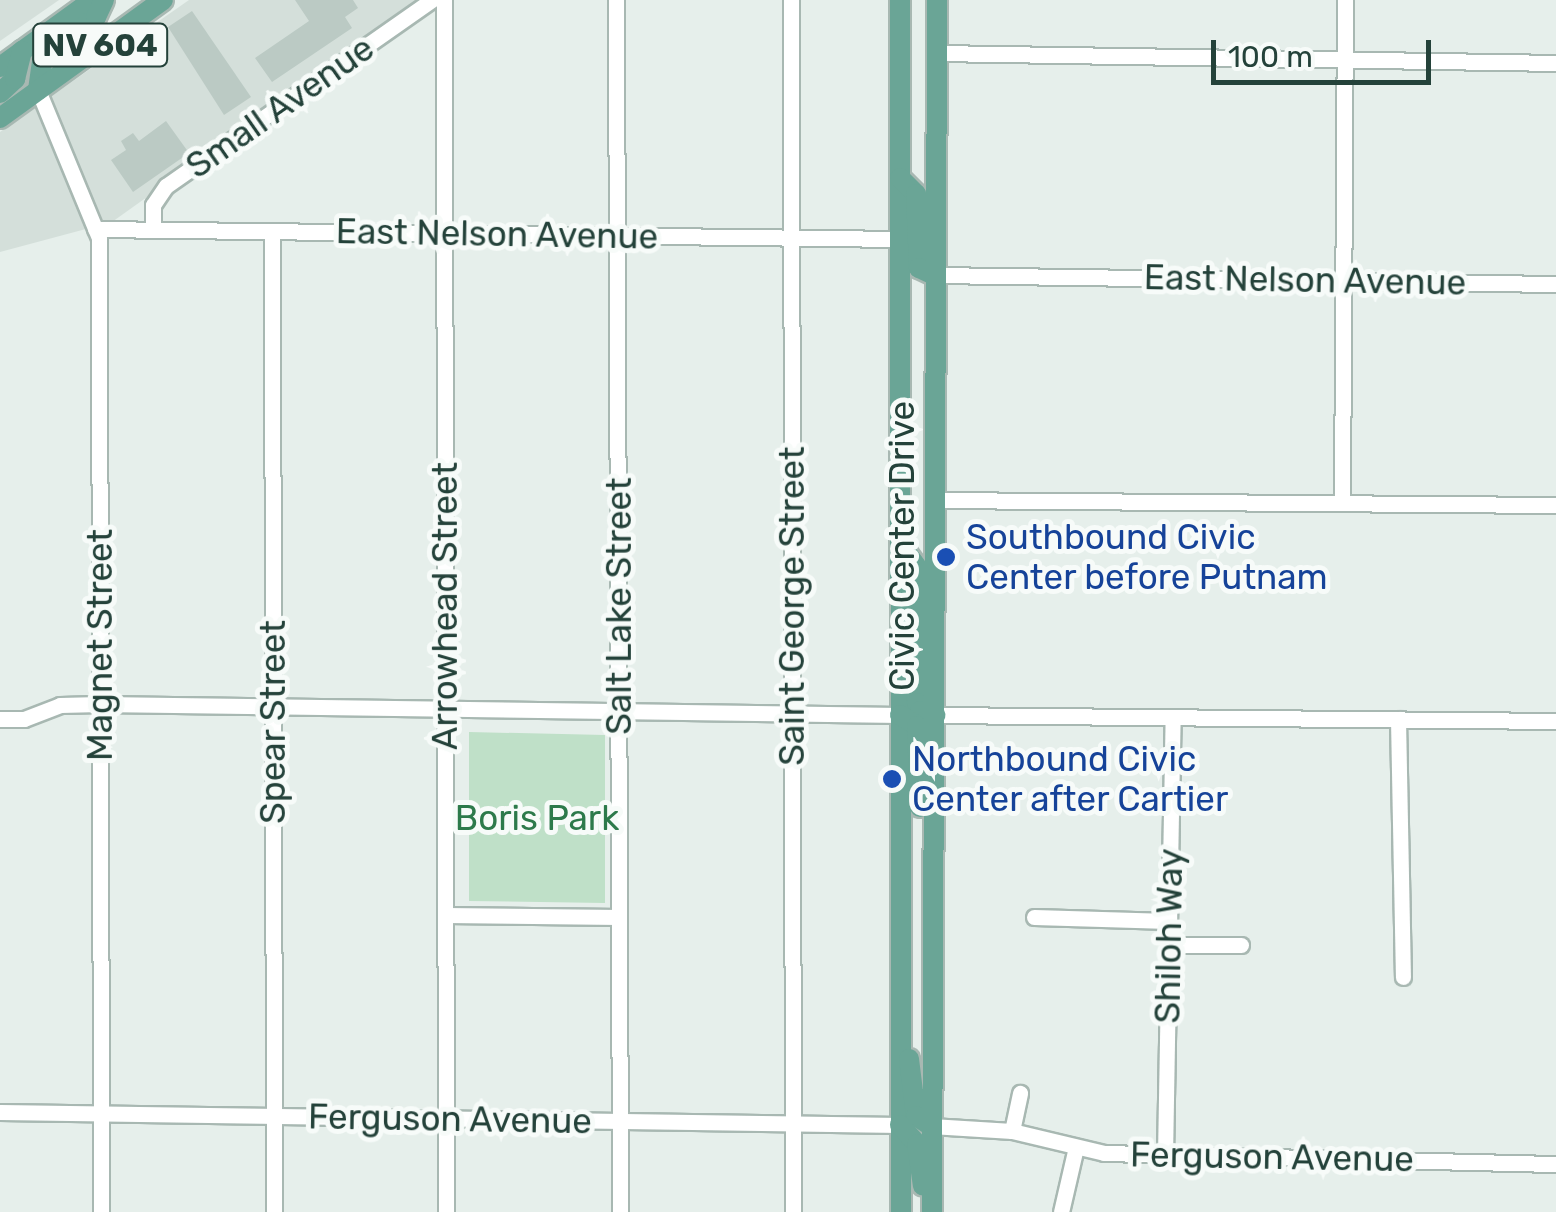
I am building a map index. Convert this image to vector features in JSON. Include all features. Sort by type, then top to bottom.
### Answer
[{"type":"main road","name":"NV 604","points":[[0,67],[94,0]]},
{"type":"main road","points":[[38,90],[42,60],[96,17],[104,0]]},
{"type":"main road","name":"NV 604","points":[[0,118],[163,0]]},
{"type":"main road","name":"Civic Center Drive","points":[[900,0],[901,1212]]},
{"type":"main road","name":"Civic Center Drive","points":[[930,1212],[936,0]]},
{"type":"main road","points":[[0,93],[15,80],[22,51]]},
{"type":"main road","points":[[900,178],[916,194],[919,268],[934,275]]},
{"type":"main road","points":[[900,545],[916,566],[917,703],[920,711],[934,715]]},
{"type":"main road","points":[[900,715],[916,726],[920,850],[923,869],[933,879]]},
{"type":"main road","points":[[900,1018],[916,1116],[931,1126]]},
{"type":"main road","points":[[900,1125],[917,1144],[930,1212]]},
{"type":"street","name":"Small Avenue","points":[[153,230],[153,206],[166,186],[432,0]]},
{"type":"street","name":"Arrowhead Street","points":[[444,0],[446,1212]]},
{"type":"street","name":"Salt Lake Street","points":[[616,0],[620,1212]]},
{"type":"street","name":"Saint George Street","points":[[791,0],[793,1212]]},
{"type":"street","points":[[1342,502],[1346,0]]},
{"type":"street","points":[[936,53],[1556,63]]},
{"type":"street","name":"Magnet Street","points":[[38,90],[95,229],[100,1212]]},
{"type":"street","name":"East Nelson Avenue","points":[[95,229],[900,239]]},
{"type":"street","name":"Spear Street","points":[[272,231],[274,1212]]},
{"type":"street","name":"East Nelson Avenue","points":[[934,275],[1556,284]]},
{"type":"street","points":[[934,500],[1556,505]]},
{"type":"street","points":[[0,719],[24,719],[60,705],[100,704],[900,715]]},
{"type":"street","points":[[934,715],[1556,722]]},
{"type":"street","name":"Shiloh Way","points":[[1165,1156],[1173,717]]},
{"type":"street","points":[[1398,720],[1402,977]]},
{"type":"street","points":[[446,915],[619,916]]},
{"type":"street","points":[[1034,917],[1170,921]]},
{"type":"street","points":[[1169,945],[1241,945]]},
{"type":"street","points":[[1012,1132],[1020,1093]]},
{"type":"street","name":"Ferguson Avenue","points":[[0,1112],[900,1125]]},
{"type":"street","name":"Ferguson Avenue","points":[[931,1126],[1012,1132],[1076,1147],[1165,1156],[1556,1164]]},
{"type":"street","points":[[1061,1212],[1076,1147]]},
{"type":"shaded area","points":[[0,0],[59,0],[0,41]]},
{"type":"shaded area","points":[[189,0],[423,0],[112,222],[0,252],[0,132]]},
{"type":"green space","name":"Boris Park","points":[[469,732],[605,735],[605,903],[469,901]]},
{"type":"building","points":[[295,0],[353,0],[358,8],[345,17],[352,28],[272,82],[255,58],[309,21]]},
{"type":"building","points":[[192,11],[251,97],[224,115],[168,27]]},
{"type":"building","points":[[166,121],[189,153],[133,192],[111,160],[126,150],[121,141],[133,133],[139,141]]},
{"type":"place","name":"Southbound Civic Center before Putnam","points":[[946,557]]},
{"type":"place","name":"Northbound Civic Center after Cartier","points":[[892,779]]}]
